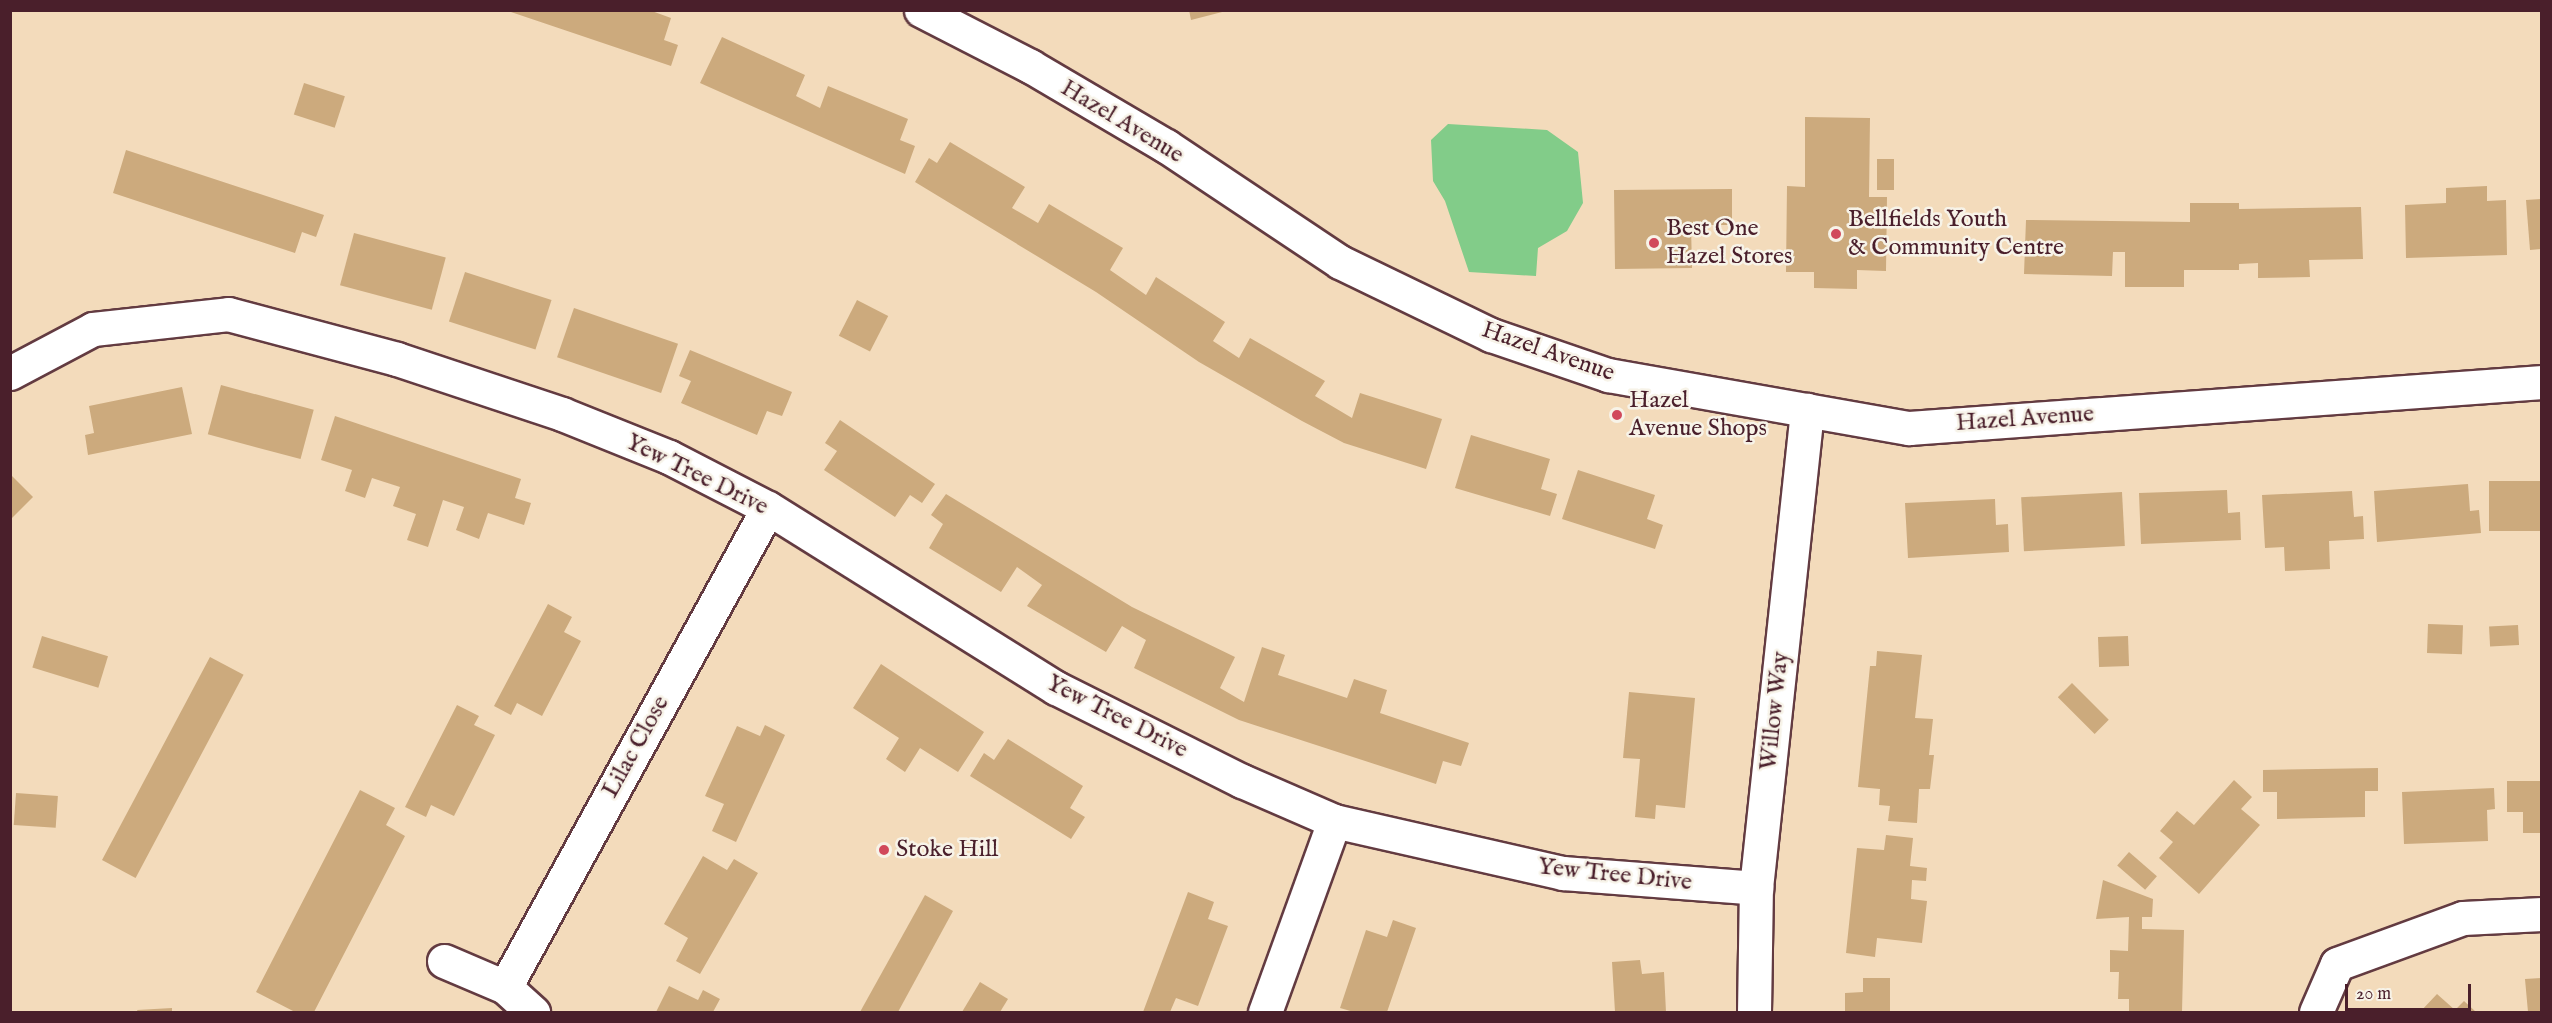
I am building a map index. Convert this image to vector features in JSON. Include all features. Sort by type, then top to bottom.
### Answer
[{"type":"street","name":"Hazel Avenue","points":[[921,10],[1029,66],[1166,146],[1340,262],[1491,335],[1608,375],[1909,428],[2541,382]]},
{"type":"street","name":"Yew Tree Drive","points":[[10,373],[93,329],[228,314],[397,359],[562,414],[669,457],[768,508],[1056,688],[1242,781],[1334,821],[1563,873],[1756,888]]},
{"type":"street","name":"Willow Way","points":[[1754,1012],[1756,888],[1807,410]]},
{"type":"street","name":"Lilac Close","points":[[505,987],[768,508]]},
{"type":"street","points":[[1266,1012],[1334,821]]},
{"type":"street","points":[[2316,1012],[2337,964],[2463,918],[2541,914]]},
{"type":"street","points":[[444,960],[505,987],[533,1012]]},
{"type":"green space","points":[[1448,124],[1547,130],[1578,152],[1583,203],[1567,231],[1538,248],[1536,276],[1469,272],[1445,201],[1433,181],[1431,140]]},
{"type":"building","points":[[505,10],[649,10],[671,18],[664,40],[678,45],[671,66]]},
{"type":"building","points":[[1189,10],[1225,10],[1226,11],[1191,20]]},
{"type":"building","points":[[722,37],[805,75],[796,96],[820,108],[828,86],[908,119],[900,140],[915,146],[905,174],[700,83]]},
{"type":"building","points":[[304,83],[345,96],[335,128],[294,114]]},
{"type":"building","name":"Bellfields Youth & Community Centre","points":[[1805,117],[1870,118],[1869,197],[1887,197],[1886,271],[1857,270],[1857,289],[1814,288],[1814,272],[1786,272],[1787,186],[1805,187]]},
{"type":"building","points":[[950,142],[1025,187],[1012,208],[1038,223],[1049,204],[1123,248],[1110,270],[1146,295],[1156,277],[1225,322],[1213,341],[1239,358],[1250,338],[1325,381],[1315,396],[1352,418],[1360,393],[1442,419],[1426,469],[1344,443],[1302,421],[1199,362],[1096,292],[915,182],[929,158],[937,163]]},
{"type":"building","points":[[126,150],[324,215],[316,237],[302,232],[295,253],[113,193]]},
{"type":"building","points":[[1877,159],[1894,159],[1894,190],[1877,190]]},
{"type":"building","points":[[2487,186],[2487,201],[2506,200],[2507,255],[2406,258],[2405,205],[2446,203],[2446,188]]},
{"type":"building","points":[[1732,189],[1732,225],[1691,225],[1692,268],[1615,269],[1614,190]]},
{"type":"building","points":[[2541,199],[2541,249],[2530,250],[2526,200]]},
{"type":"building","points":[[2190,203],[2239,203],[2239,209],[2361,207],[2363,259],[2309,260],[2310,277],[2258,278],[2258,263],[2239,264],[2239,270],[2184,270],[2184,287],[2125,287],[2125,252],[2113,252],[2112,276],[2024,274],[2026,220],[2190,222]]},
{"type":"building","points":[[354,233],[446,258],[432,310],[340,285]]},
{"type":"building","points":[[465,272],[552,300],[535,350],[449,321]]},
{"type":"building","points":[[857,300],[888,316],[870,352],[839,336]]},
{"type":"building","points":[[574,308],[678,344],[661,393],[557,357]]},
{"type":"building","points":[[690,350],[792,392],[782,416],[767,411],[757,435],[681,403],[691,381],[679,376]]},
{"type":"building","points":[[221,385],[314,410],[301,459],[208,434]]},
{"type":"building","points":[[182,387],[192,434],[88,455],[85,435],[94,433],[89,406]]},
{"type":"building","points":[[335,416],[521,479],[515,498],[531,503],[524,525],[488,513],[479,539],[456,530],[464,507],[443,500],[428,547],[407,540],[416,514],[393,506],[400,487],[372,478],[365,498],[345,491],[352,470],[321,460]]},
{"type":"building","points":[[840,420],[935,484],[922,503],[910,495],[895,517],[824,470],[837,451],[825,443]]},
{"type":"building","points":[[1471,435],[1550,459],[1541,489],[1557,494],[1550,516],[1455,488]]},
{"type":"building","points":[[1578,470],[1655,495],[1647,519],[1663,525],[1655,549],[1562,519]]},
{"type":"building","points":[[12,476],[33,497],[10,520],[10,478]]},
{"type":"building","points":[[2489,481],[2541,481],[2541,531],[2489,531]]},
{"type":"building","points":[[2468,484],[2470,511],[2479,510],[2481,533],[2377,542],[2374,491]]},
{"type":"building","points":[[2227,490],[2228,513],[2240,512],[2241,540],[2141,544],[2139,493]]},
{"type":"building","points":[[2352,491],[2354,517],[2363,516],[2364,539],[2329,541],[2330,569],[2285,571],[2284,547],[2265,548],[2262,495]]},
{"type":"building","points":[[2122,492],[2125,546],[2024,551],[2021,497]]},
{"type":"building","points":[[946,494],[1132,607],[1235,657],[1220,688],[1244,702],[1262,647],[1285,655],[1278,675],[1347,698],[1354,679],[1387,690],[1380,713],[1469,743],[1461,766],[1443,761],[1436,784],[1239,720],[1134,668],[1146,640],[1122,626],[1106,652],[1027,606],[1042,585],[1017,567],[1001,592],[929,548],[943,524],[931,515]]},
{"type":"building","points":[[1995,499],[1996,525],[2008,524],[2009,552],[1908,558],[1905,503]]},
{"type":"building","points":[[548,604],[572,617],[564,632],[581,641],[542,716],[517,703],[511,715],[494,706]]},
{"type":"building","points":[[2428,624],[2463,625],[2462,654],[2427,653]]},
{"type":"building","points":[[2518,625],[2519,645],[2490,646],[2489,627]]},
{"type":"building","points":[[42,636],[108,656],[98,688],[32,668]]},
{"type":"building","points":[[2128,636],[2129,666],[2099,667],[2098,637]]},
{"type":"building","points":[[1877,651],[1922,655],[1915,718],[1933,719],[1929,755],[1934,755],[1930,789],[1919,789],[1917,823],[1888,821],[1890,806],[1879,805],[1880,789],[1858,787],[1870,666],[1876,666]]},
{"type":"building","points":[[210,657],[244,675],[136,878],[102,860]]},
{"type":"building","points":[[881,664],[984,732],[958,772],[920,748],[905,772],[886,759],[899,738],[853,708]]},
{"type":"building","points":[[2072,683],[2109,720],[2095,734],[2058,697]]},
{"type":"building","points":[[1629,692],[1695,698],[1685,808],[1656,805],[1655,819],[1635,817],[1640,759],[1623,758]]},
{"type":"building","points":[[457,705],[479,716],[474,725],[495,735],[454,816],[431,805],[426,817],[405,807]]},
{"type":"building","points":[[765,725],[785,735],[736,842],[712,831],[724,804],[705,796],[737,726],[760,736]]},
{"type":"building","points":[[1008,739],[1083,786],[1070,808],[1085,817],[1071,839],[970,776],[984,753],[994,760]]},
{"type":"building","points":[[2378,768],[2378,791],[2365,791],[2365,817],[2277,819],[2277,792],[2263,792],[2263,770]]},
{"type":"building","points":[[2234,780],[2252,797],[2241,809],[2260,825],[2199,894],[2159,858],[2173,842],[2160,831],[2177,811],[2194,825]]},
{"type":"building","points":[[2507,781],[2541,781],[2541,833],[2523,833],[2523,812],[2507,812]]},
{"type":"building","points":[[2494,788],[2495,809],[2487,810],[2488,841],[2404,844],[2402,792]]},
{"type":"building","points":[[360,790],[395,808],[386,825],[405,836],[314,1012],[295,1012],[256,992]]},
{"type":"building","points":[[16,793],[58,796],[56,828],[14,825]]},
{"type":"building","points":[[1886,835],[1913,838],[1910,866],[1927,868],[1926,881],[1912,880],[1911,899],[1927,901],[1922,943],[1877,938],[1875,957],[1846,953],[1857,848],[1884,850]]},
{"type":"building","points":[[2129,852],[2157,876],[2145,890],[2117,866]]},
{"type":"building","points":[[703,856],[727,870],[734,859],[758,873],[700,974],[676,961],[688,938],[664,924]]},
{"type":"building","points":[[2103,880],[2153,899],[2152,917],[2142,917],[2142,929],[2184,930],[2182,1012],[2129,1012],[2129,999],[2118,999],[2119,972],[2110,972],[2110,950],[2128,951],[2129,917],[2096,919]]},
{"type":"building","points":[[1188,892],[1214,902],[1208,919],[1228,926],[1198,1006],[1176,998],[1170,1012],[1143,1012]]},
{"type":"building","points":[[925,895],[953,911],[898,1012],[860,1012]]},
{"type":"building","points":[[1393,920],[1416,928],[1387,1012],[1354,1012],[1340,1008],[1366,930],[1387,937]]},
{"type":"building","points":[[1640,960],[1642,974],[1664,972],[1666,1012],[1615,1012],[1612,962]]},
{"type":"building","points":[[1863,978],[1890,978],[1890,1012],[1845,1012],[1845,993],[1863,992]]},
{"type":"building","points":[[2541,978],[2541,1012],[2528,1012],[2525,979]]},
{"type":"building","points":[[980,982],[1008,999],[1000,1012],[962,1012]]},
{"type":"building","points":[[669,986],[698,1000],[703,990],[720,999],[713,1012],[656,1012]]},
{"type":"building","points":[[2437,994],[2455,1010],[2464,1001],[2476,1012],[2420,1012]]},
{"type":"building","points":[[172,1008],[172,1012],[138,1012],[137,1010]]},
{"type":"place","name":"Bellfields Youth & Community Centre","points":[[1836,234]]},
{"type":"place","name":"Best One Hazel Stores","points":[[1654,243]]},
{"type":"place","name":"Hazel Avenue Shops","points":[[1617,415]]},
{"type":"place","name":"Stoke Hill","points":[[884,850]]}]
